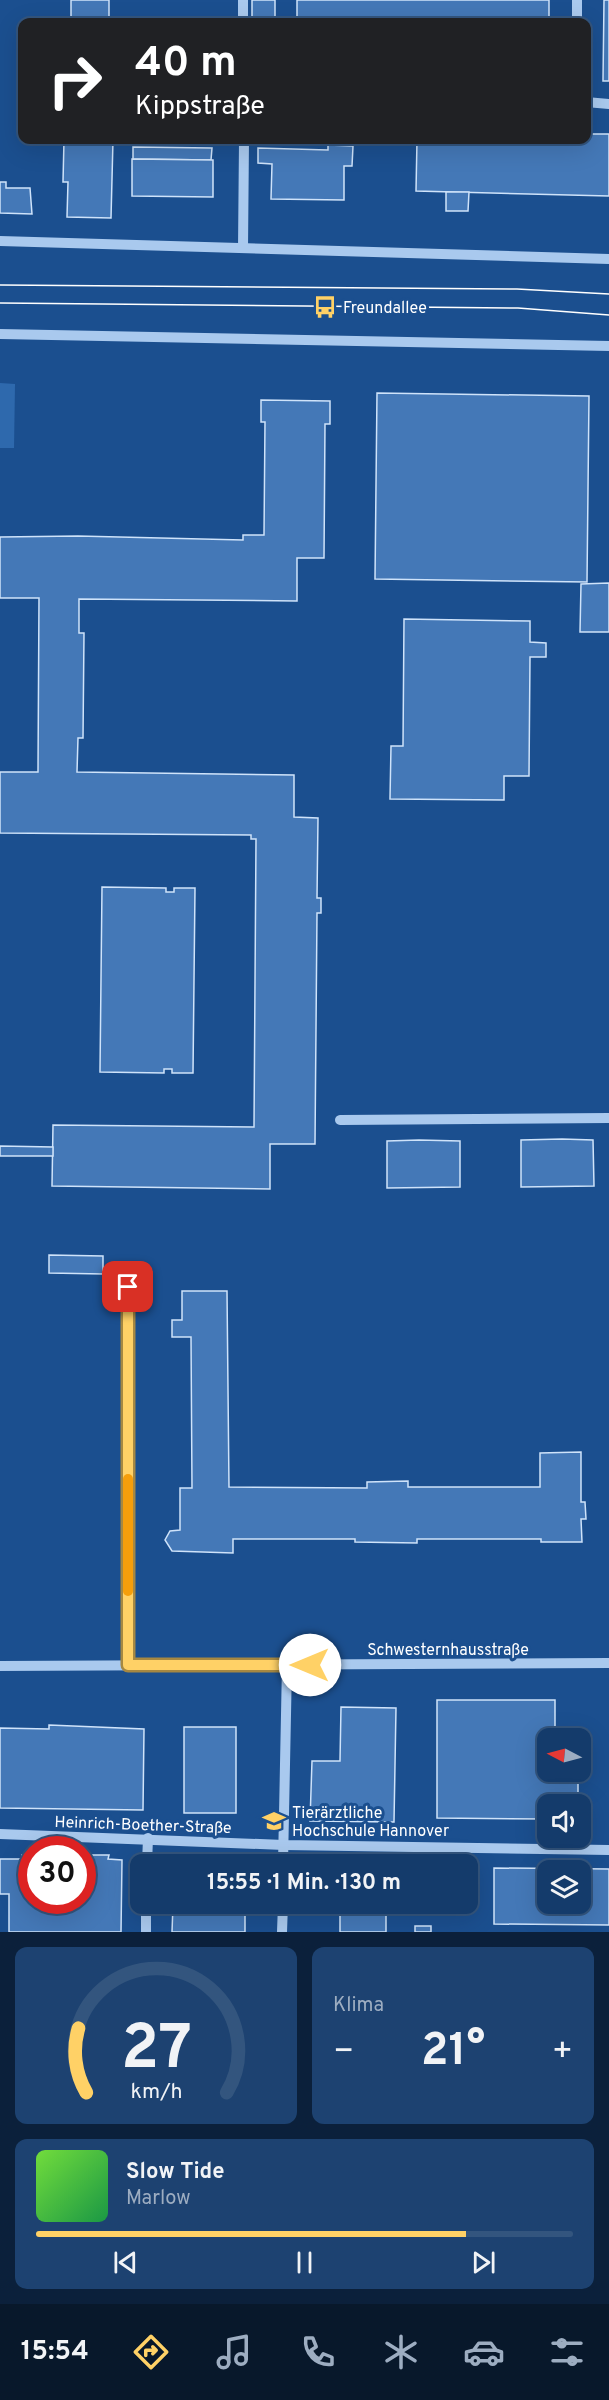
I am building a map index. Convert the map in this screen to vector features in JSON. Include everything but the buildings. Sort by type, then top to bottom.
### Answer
[{"type":"street","points":[[243,0],[243,18]]},
{"type":"street","points":[[576,18],[577,0]]},
{"type":"street","points":[[591,102],[609,104]]},
{"type":"street","points":[[243,248],[244,144]]},
{"type":"street","points":[[0,241],[609,259]]},
{"type":"street","points":[[0,334],[609,346]]},
{"type":"street","points":[[340,1120],[609,1118]]},
{"type":"street","points":[[128,1287],[128,1665]]},
{"type":"street","name":"Schwesternhausstraße","points":[[0,1666],[609,1664]]},
{"type":"street","points":[[284,1854],[287,1665]]},
{"type":"street","name":"Heinrich-Boether-Straße","points":[[0,1834],[284,1845],[609,1850]]},
{"type":"street","points":[[147,1854],[148,1838]]},
{"type":"street","points":[[146,1914],[146,1932]]},
{"type":"street","points":[[282,1932],[283,1914]]},
{"type":"shaded area","points":[[0,383],[15,384],[14,448],[0,448]]},
{"type":"tram line","points":[[0,285],[517,289],[609,294]]},
{"type":"tram line","points":[[0,303],[518,308],[609,315]]},
{"type":"slow traffic","points":[[128,1479],[128,1591]]},
{"type":"place","name":"Freundallee","points":[[325,307]]},
{"type":"place","name":"Tierärztliche Hochschule Hannover","points":[[274,1821]]},
{"type":"route","points":[[128,1287],[128,1665],[310,1665]]}]
